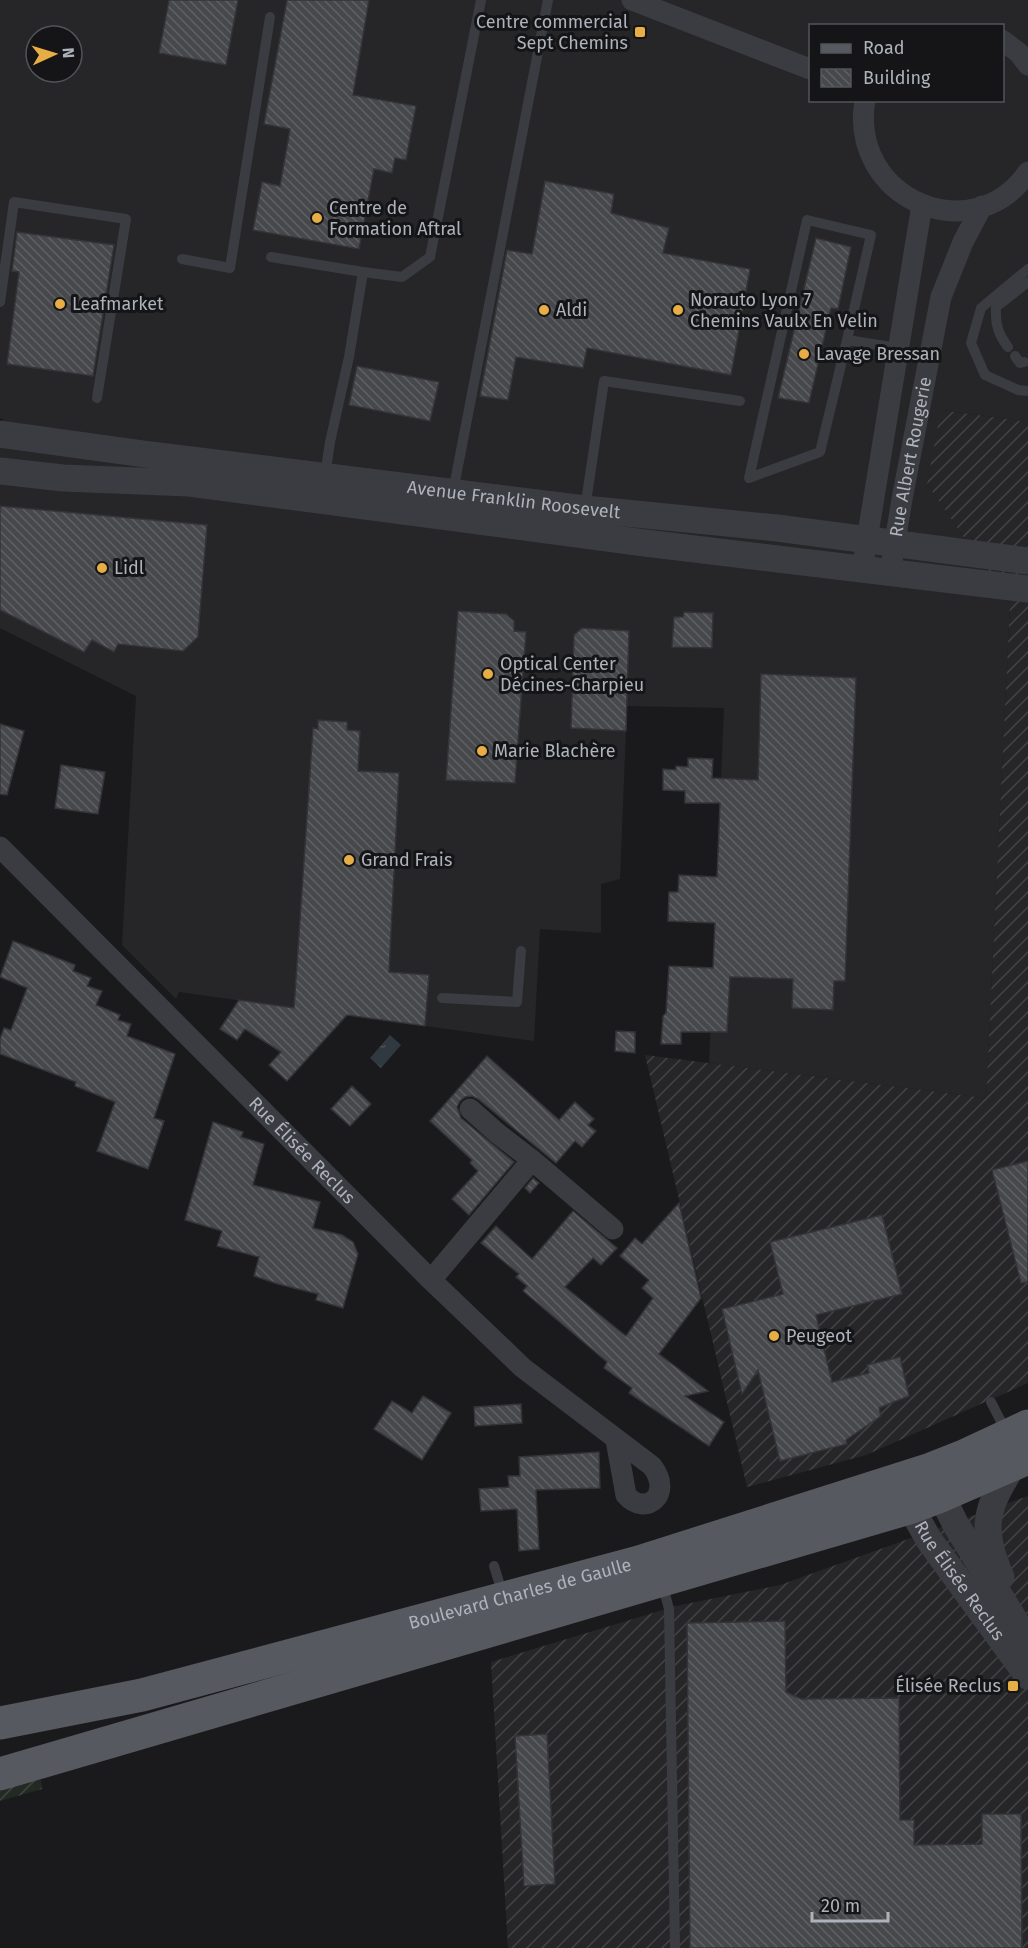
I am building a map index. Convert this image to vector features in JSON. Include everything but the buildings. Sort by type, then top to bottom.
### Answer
[{"type":"main road","name":"Boulevard Charles de Gaulle","points":[[0,1723],[142,1695],[903,1494],[934,1483],[966,1455],[1020,1446]]},
{"type":"main road","points":[[0,1774],[662,1580],[903,1494]]},
{"type":"street","points":[[632,0],[661,5],[809,69]]},
{"type":"street","points":[[1004,42],[1019,53],[1028,65]]},
{"type":"street","points":[[865,102],[862,118],[866,145],[877,170],[896,190],[922,205],[952,211],[982,206],[1004,196],[1026,177]]},
{"type":"street","name":"Rue Albert Rougerie","points":[[862,570],[922,205]]},
{"type":"street","name":"Rue Albert Rougerie","points":[[890,573],[941,297],[963,242],[982,206]]},
{"type":"street","name":"Avenue Franklin Roosevelt","points":[[0,434],[585,509],[777,528],[1028,561]]},
{"type":"street","name":"Avenue Franklin Roosevelt","points":[[0,471],[63,478],[189,483],[629,541],[1028,589]]},
{"type":"street","points":[[292,496],[298,485],[328,486],[335,478]]},
{"type":"street","name":"Rue Élisée Reclus","points":[[0,847],[431,1280],[524,1368],[616,1440]]},
{"type":"street","points":[[470,1109],[612,1229]]},
{"type":"street","points":[[431,1280],[532,1160]]},
{"type":"street","name":"Rue Élisée Reclus","points":[[1020,1446],[988,1514],[988,1533],[992,1557],[1028,1635]]},
{"type":"street","name":"Rue Élisée Reclus","points":[[934,1483],[1028,1642]]},
{"type":"street","name":"Rue Élisée Reclus","points":[[903,1494],[929,1540],[1028,1676]]},
{"type":"lane","points":[[271,257],[402,277],[430,257],[481,0]]},
{"type":"lane","points":[[453,492],[548,0]]},
{"type":"lane","points":[[182,259],[230,268],[270,17]]},
{"type":"lane","points":[[0,302],[14,202],[126,219],[97,398]]},
{"type":"lane","points":[[807,220],[870,235],[847,340],[820,452],[750,478],[807,220]]},
{"type":"lane","points":[[1028,269],[981,308],[971,343],[985,375],[1018,390],[1028,391]]},
{"type":"lane","points":[[335,478],[330,442],[349,357],[363,272]]},
{"type":"lane","points":[[1016,355],[1001,338],[995,323],[996,307],[1028,282]]},
{"type":"lane","points":[[847,340],[898,348]]},
{"type":"lane","points":[[585,509],[604,381],[740,401]]},
{"type":"lane","points":[[442,998],[517,1002],[521,951]]},
{"type":"lane","points":[[991,1402],[1020,1446]]},
{"type":"lane","points":[[494,1566],[504,1598]]},
{"type":"lane","points":[[662,1580],[669,1609],[675,1948]]},
{"type":"shaded area","points":[[0,0],[1028,0],[1028,422],[942,410],[927,484],[1010,604],[986,1098],[709,1063],[724,708],[627,706],[620,879],[601,884],[601,933],[540,929],[534,1041],[179,992],[176,999],[122,945],[136,696],[0,628],[0,442],[3,419],[0,418]]},
{"type":"shaded area","points":[[941,410],[1028,422],[1028,1383],[866,1455],[747,1487],[645,1055],[986,1098],[1010,604],[927,484]]},
{"type":"shaded area","points":[[1028,1496],[1028,1948],[508,1948],[491,1662],[676,1606],[780,1585]]},
{"type":"shaded area","points":[[41,1780],[42,1789],[0,1801],[0,1784]]},
{"type":"water","points":[[390,1035],[401,1045],[381,1068],[370,1058]]},
{"type":"place","name":"Centre commercial Sept Chemins","points":[[640,32]]},
{"type":"place","name":"Centre de Formation Aftral","points":[[317,218]]},
{"type":"place","name":"Leafmarket","points":[[60,304]]},
{"type":"place","name":"Aldi","points":[[544,310]]},
{"type":"place","name":"Norauto Lyon 7 Chemins Vaulx En Velin","points":[[678,310]]},
{"type":"place","name":"Lavage Bressan","points":[[804,354]]},
{"type":"place","name":"Lidl","points":[[102,568]]},
{"type":"place","name":"Optical Center Décines-Charpieu","points":[[488,674]]},
{"type":"place","name":"Marie Blachère","points":[[482,751]]},
{"type":"place","name":"Grand Frais","points":[[349,860]]},
{"type":"place","name":"Peugeot","points":[[774,1336]]},
{"type":"place","name":"Élisée Reclus","points":[[1013,1686]]}]
